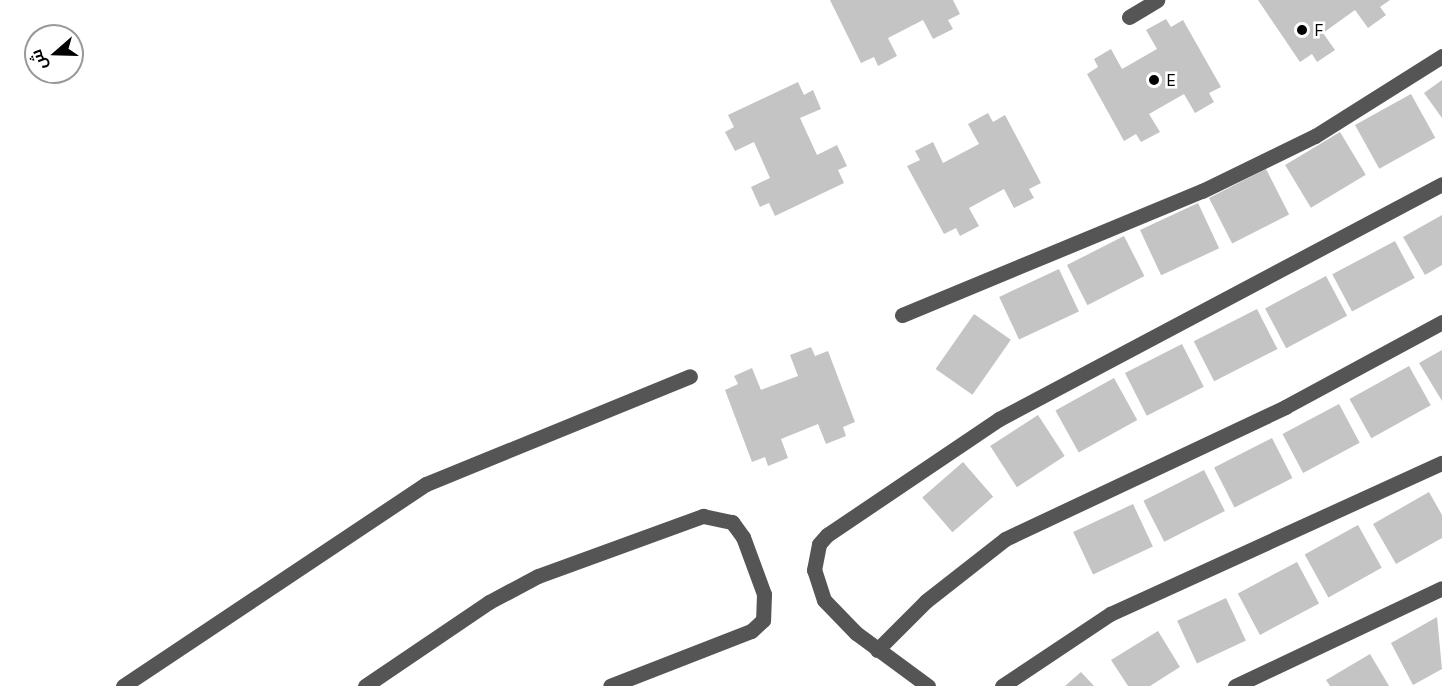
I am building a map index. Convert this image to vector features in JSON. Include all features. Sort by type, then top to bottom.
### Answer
[{"type":"street","points":[[1129,17],[1157,0]]},
{"type":"street","points":[[902,315],[1202,190],[1370,105],[1442,56]]},
{"type":"street","points":[[928,686],[877,650],[837,616],[815,578],[819,544],[850,515],[1009,414],[1442,183]]},
{"type":"street","points":[[877,650],[926,601],[1005,539],[1285,407],[1442,322]]},
{"type":"street","points":[[123,686],[426,484],[690,376]]},
{"type":"street","points":[[1002,686],[1110,614],[1442,463]]},
{"type":"street","points":[[365,686],[489,602],[538,576],[703,516],[732,522],[743,537],[765,594],[763,620],[751,631],[610,686]]},
{"type":"street","points":[[1235,686],[1442,588]]},
{"type":"building","points":[[830,0],[953,0],[960,14],[948,20],[953,29],[933,39],[923,20],[888,38],[897,56],[878,66],[874,57],[861,63]]},
{"type":"building","name":"F","points":[[1258,0],[1390,0],[1380,7],[1386,15],[1368,28],[1355,10],[1323,33],[1335,50],[1317,62],[1312,54],[1300,62]]},
{"type":"building","name":"E","points":[[1166,19],[1171,27],[1183,20],[1221,87],[1209,93],[1214,102],[1195,113],[1184,94],[1149,114],[1160,132],[1141,142],[1136,134],[1124,141],[1087,74],[1098,67],[1094,59],[1111,49],[1122,69],[1157,49],[1146,30]]},
{"type":"building","points":[[1442,80],[1442,118],[1424,93]]},
{"type":"building","points":[[798,82],[804,95],[813,90],[821,109],[800,118],[817,155],[837,145],[847,166],[838,170],[844,183],[775,216],[769,203],[760,207],[751,187],[770,178],[754,142],[735,151],[725,132],[734,127],[728,115]]},
{"type":"building","points":[[1411,94],[1435,138],[1379,169],[1355,125]]},
{"type":"building","points":[[988,113],[993,122],[1005,115],[1041,183],[1029,189],[1034,198],[1014,208],[1004,189],[969,208],[979,226],[960,236],[956,228],[944,234],[907,166],[920,160],[915,151],[933,142],[943,163],[979,144],[968,124]]},
{"type":"building","points":[[1340,132],[1366,175],[1311,208],[1285,165]]},
{"type":"building","points":[[1266,169],[1289,214],[1232,243],[1209,198]]},
{"type":"building","points":[[1198,203],[1219,248],[1161,275],[1140,230]]},
{"type":"building","points":[[1442,215],[1442,265],[1425,275],[1403,237]]},
{"type":"building","points":[[1124,236],[1144,276],[1087,305],[1067,265]]},
{"type":"building","points":[[1395,241],[1415,278],[1352,311],[1332,274]]},
{"type":"building","points":[[1059,269],[1079,312],[1019,339],[999,297]]},
{"type":"building","points":[[1326,276],[1347,316],[1286,348],[1265,308]]},
{"type":"building","points":[[1257,309],[1277,349],[1214,381],[1194,341]]},
{"type":"building","points":[[974,314],[1011,340],[972,395],[936,369]]},
{"type":"building","points":[[1182,344],[1204,387],[1147,416],[1125,373]]},
{"type":"building","points":[[811,347],[815,356],[828,351],[855,422],[843,427],[846,436],[826,444],[818,424],[781,439],[788,458],[768,466],[765,457],[752,462],[725,390],[738,384],[734,376],[752,368],[761,390],[798,376],[790,355]]},
{"type":"building","points":[[1442,350],[1442,401],[1419,363]]},
{"type":"building","points":[[1409,366],[1431,405],[1371,438],[1350,399]]},
{"type":"building","points":[[1114,378],[1137,420],[1079,452],[1055,410]]},
{"type":"building","points":[[1339,404],[1360,443],[1303,473],[1282,434]]},
{"type":"building","points":[[1038,415],[1065,456],[1017,487],[990,446]]},
{"type":"building","points":[[1272,438],[1292,478],[1235,508],[1214,468]]},
{"type":"building","points":[[963,462],[993,497],[952,532],[922,497]]},
{"type":"building","points":[[1204,470],[1225,511],[1164,542],[1143,501]]},
{"type":"building","points":[[1429,492],[1442,515],[1442,538],[1396,564],[1373,524]]},
{"type":"building","points":[[1133,504],[1153,547],[1093,574],[1073,532]]},
{"type":"building","points":[[1358,525],[1382,568],[1328,597],[1305,555]]},
{"type":"building","points":[[1297,562],[1319,603],[1260,635],[1238,593]]},
{"type":"building","points":[[1226,598],[1246,641],[1197,663],[1177,621]]},
{"type":"building","points":[[1437,617],[1442,669],[1413,685],[1391,643]]},
{"type":"building","points":[[1158,631],[1180,667],[1150,686],[1128,686],[1111,660]]},
{"type":"building","points":[[1370,654],[1389,686],[1330,686],[1326,680]]},
{"type":"building","points":[[1081,672],[1094,686],[1065,686]]},
{"type":"place","name":"F","points":[[1302,30]]},
{"type":"place","name":"E","points":[[1154,80]]}]
